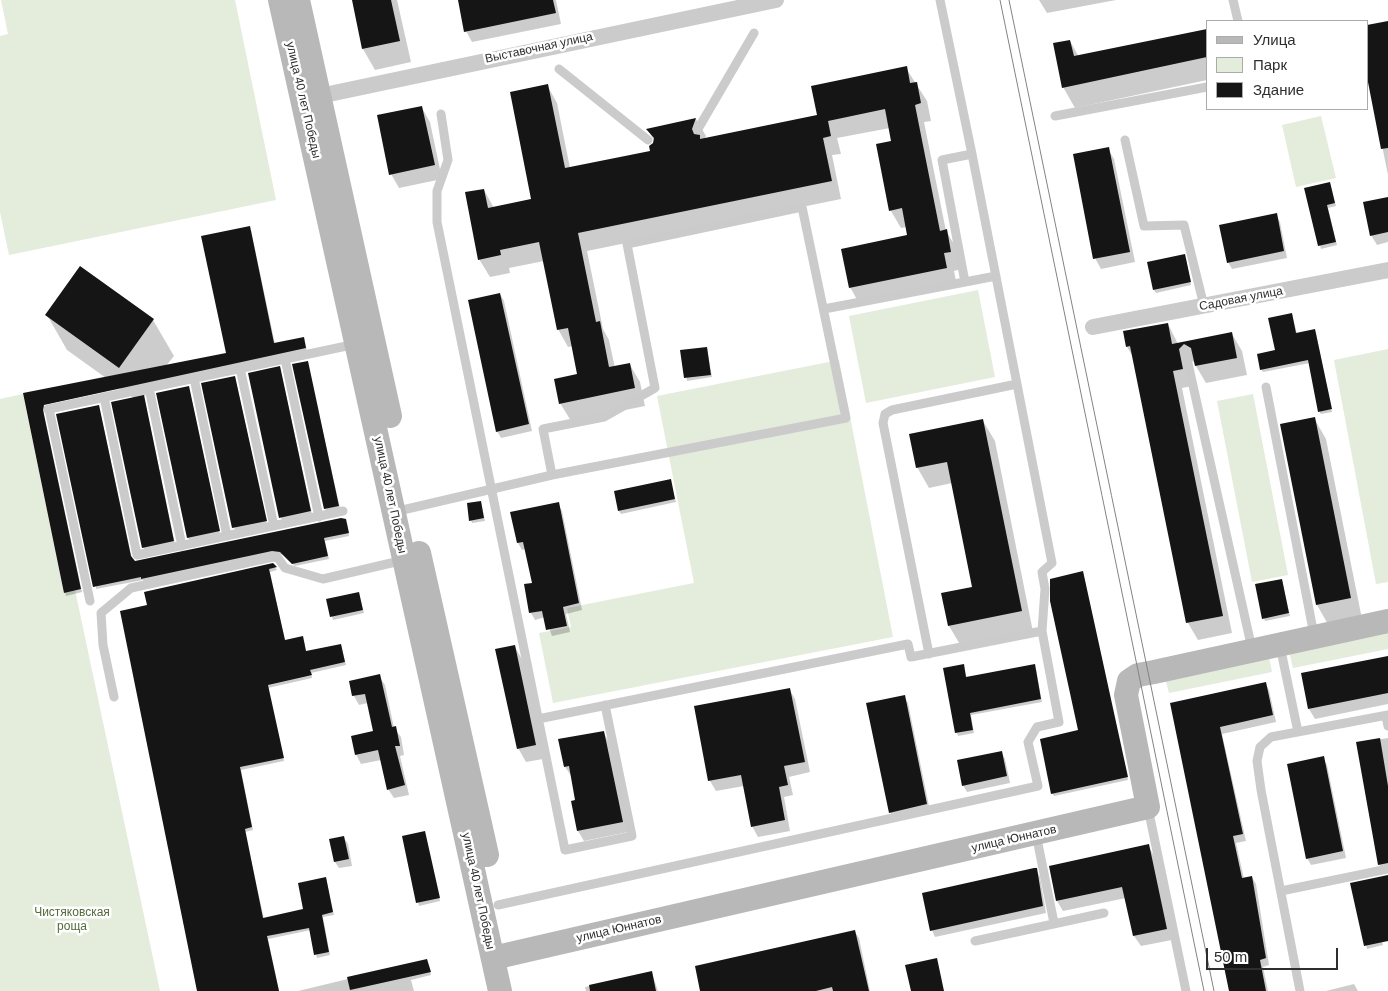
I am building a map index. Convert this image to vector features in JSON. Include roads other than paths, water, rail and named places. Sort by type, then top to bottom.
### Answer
[{"type":"main road","name":"улица 40 лет Победы","points":[[280,0],[311,97],[402,510],[404,560],[501,956],[517,991]]},
{"type":"main road","name":"улица 40 лет Победы","points":[[298,0],[311,97],[358,343],[402,510],[498,906],[501,956],[500,991]]},
{"type":"main road","points":[[1148,807],[1126,695],[1129,681],[1138,675],[1388,621]]},
{"type":"main road","name":"улица Юннатов","points":[[501,956],[1148,807]]},
{"type":"street","name":"Выставочная улица","points":[[311,97],[723,5],[776,0]]},
{"type":"street","name":"Садовая улица","points":[[1093,327],[1388,270]]},
{"type":"lane","points":[[498,906],[1038,786],[1028,742],[1037,727],[1059,722],[1042,631],[1045,589],[1042,572],[1052,563],[940,0]]},
{"type":"lane","points":[[1233,0],[1238,20]]},
{"type":"lane","points":[[698,129],[754,33]]},
{"type":"lane","points":[[559,69],[648,140]]},
{"type":"lane","points":[[1055,116],[1206,87]]},
{"type":"lane","points":[[441,114],[448,160],[437,192],[438,222],[565,850],[632,836],[605,706]]},
{"type":"lane","points":[[1125,140],[1144,226],[1184,225],[1204,306]]},
{"type":"lane","points":[[965,282],[942,160],[972,154]]},
{"type":"lane","points":[[402,510],[552,476],[846,418],[802,207],[628,244],[655,388],[604,417],[544,429],[552,476]]},
{"type":"lane","points":[[824,309],[996,276]]},
{"type":"lane","points":[[90,601],[49,409],[358,343]]},
{"type":"lane","points":[[1185,350],[1252,649]]},
{"type":"lane","points":[[285,359],[319,517]]},
{"type":"lane","points":[[240,368],[274,526]]},
{"type":"lane","points":[[194,378],[227,536]]},
{"type":"lane","points":[[929,654],[883,423],[885,414],[892,410],[1017,384]]},
{"type":"lane","points":[[1266,387],[1314,636]]},
{"type":"lane","points":[[149,388],[182,546]]},
{"type":"lane","points":[[104,397],[137,555],[343,511]]},
{"type":"lane","points":[[114,697],[103,646],[101,613],[131,588],[274,557],[278,558],[286,568],[323,579],[404,560]]},
{"type":"lane","points":[[538,719],[908,644],[911,657],[1042,631]]},
{"type":"lane","points":[[1279,644],[1298,732]]},
{"type":"lane","points":[[1300,991],[1257,760],[1260,747],[1271,737],[1387,715],[1388,726]]},
{"type":"lane","points":[[1148,807],[1186,991]]},
{"type":"lane","points":[[1036,834],[1054,923]]},
{"type":"lane","points":[[1281,891],[1388,870]]},
{"type":"lane","points":[[975,941],[1104,913]]},
{"type":"tram line","points":[[1000,0],[1204,991]]},
{"type":"tram line","points":[[1009,0],[1214,991]]},
{"type":"park label","name":"Чистяковская роща","points":[[72,920]]}]
